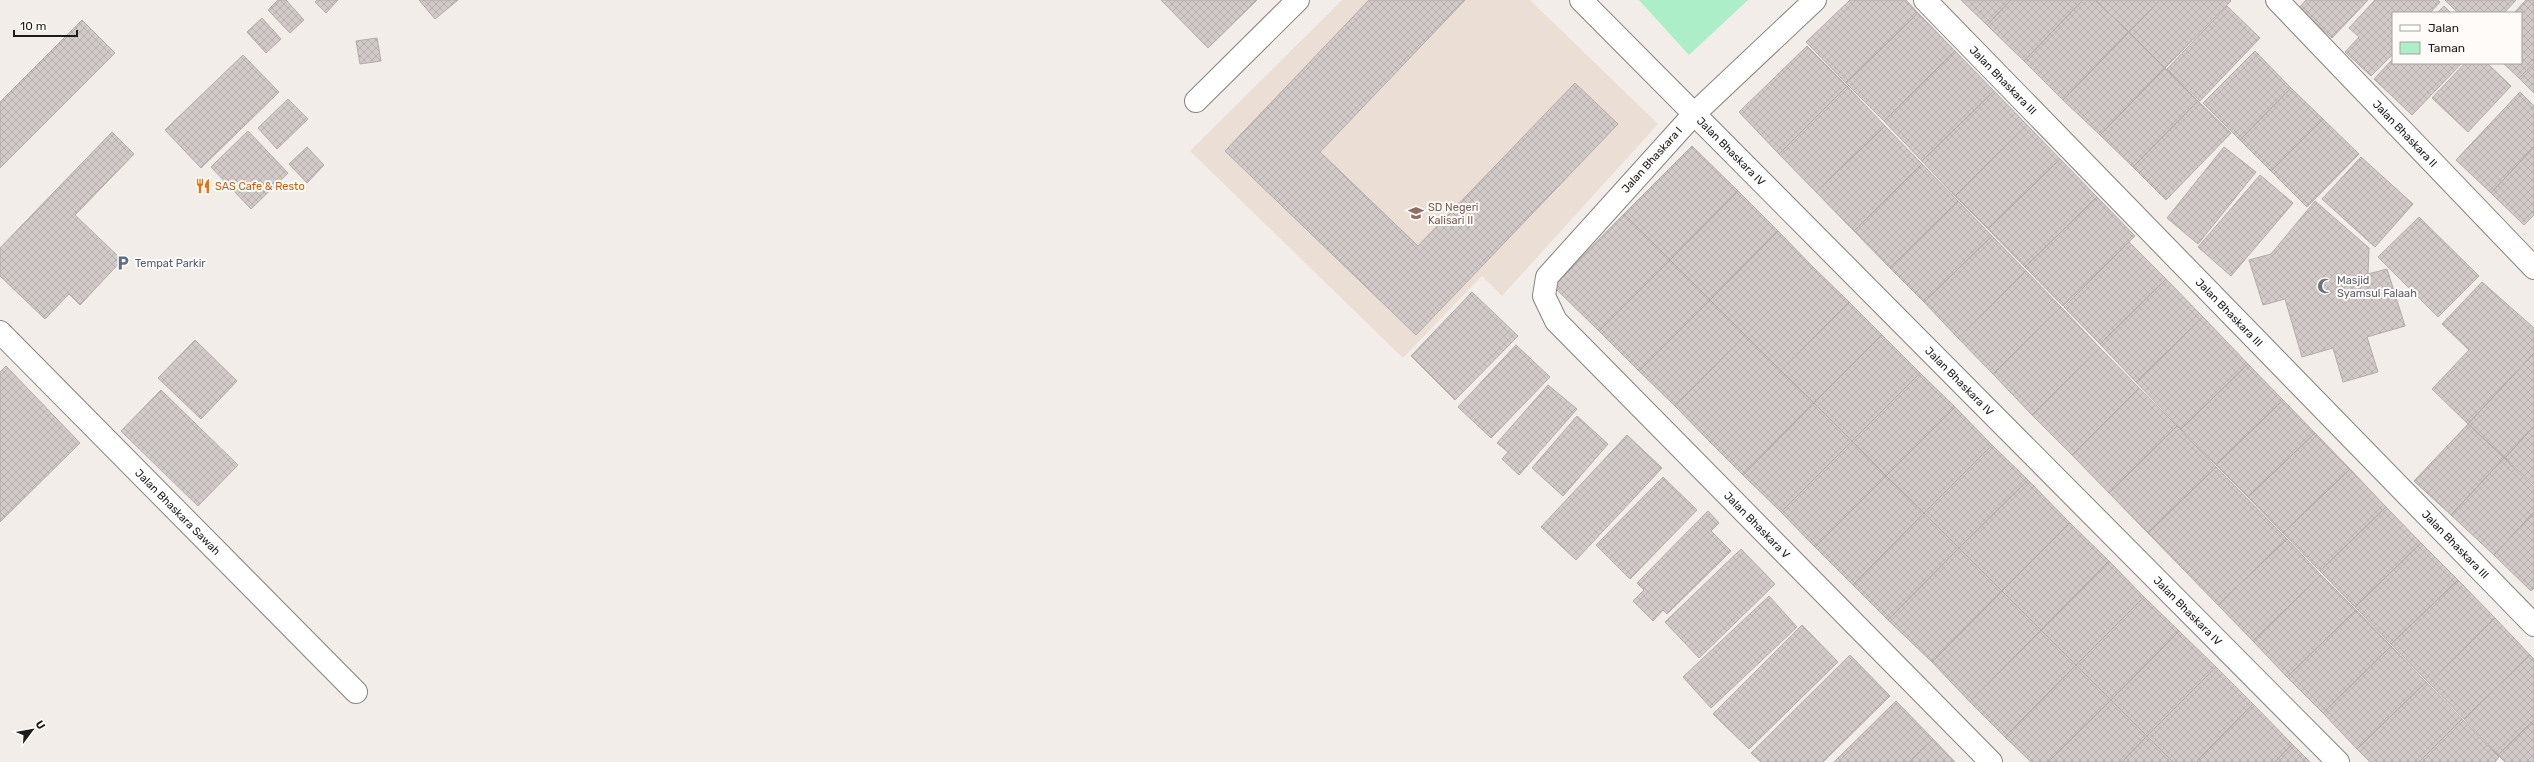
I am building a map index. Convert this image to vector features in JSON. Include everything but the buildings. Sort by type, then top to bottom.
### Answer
[{"type":"street","points":[[1196,101],[1298,0]]},
{"type":"street","name":"Jalan Bhaskara IV","points":[[1581,0],[2338,762]]},
{"type":"street","name":"Jalan Bhaskara I","points":[[1547,277],[1694,114],[1815,0]]},
{"type":"street","name":"Jalan Bhaskara III","points":[[1925,0],[2534,625]]},
{"type":"street","name":"Jalan Bhaskara II","points":[[2277,0],[2534,268]]},
{"type":"street","name":"Jalan Bhaskara V","points":[[1547,277],[1544,296],[1556,321],[1991,762]]},
{"type":"street","name":"Jalan Bhaskara Sawah","points":[[0,332],[356,692]]},
{"type":"shaded area","name":"SD Negeri Kalisari II","points":[[1342,0],[1530,0],[1658,124],[1502,296],[1482,276],[1403,358],[1190,151]]},
{"type":"green space","points":[[1639,0],[1748,0],[1689,55]]},
{"type":"place","name":"SAS Cafe & Resto","points":[[203,186]]},
{"type":"place","name":"SD Negeri Kalisari II","points":[[1416,213]]},
{"type":"place","name":"Tempat Parkir","points":[[123,263]]},
{"type":"place","name":"Masjid Syamsul Falaah","points":[[2325,286]]}]
